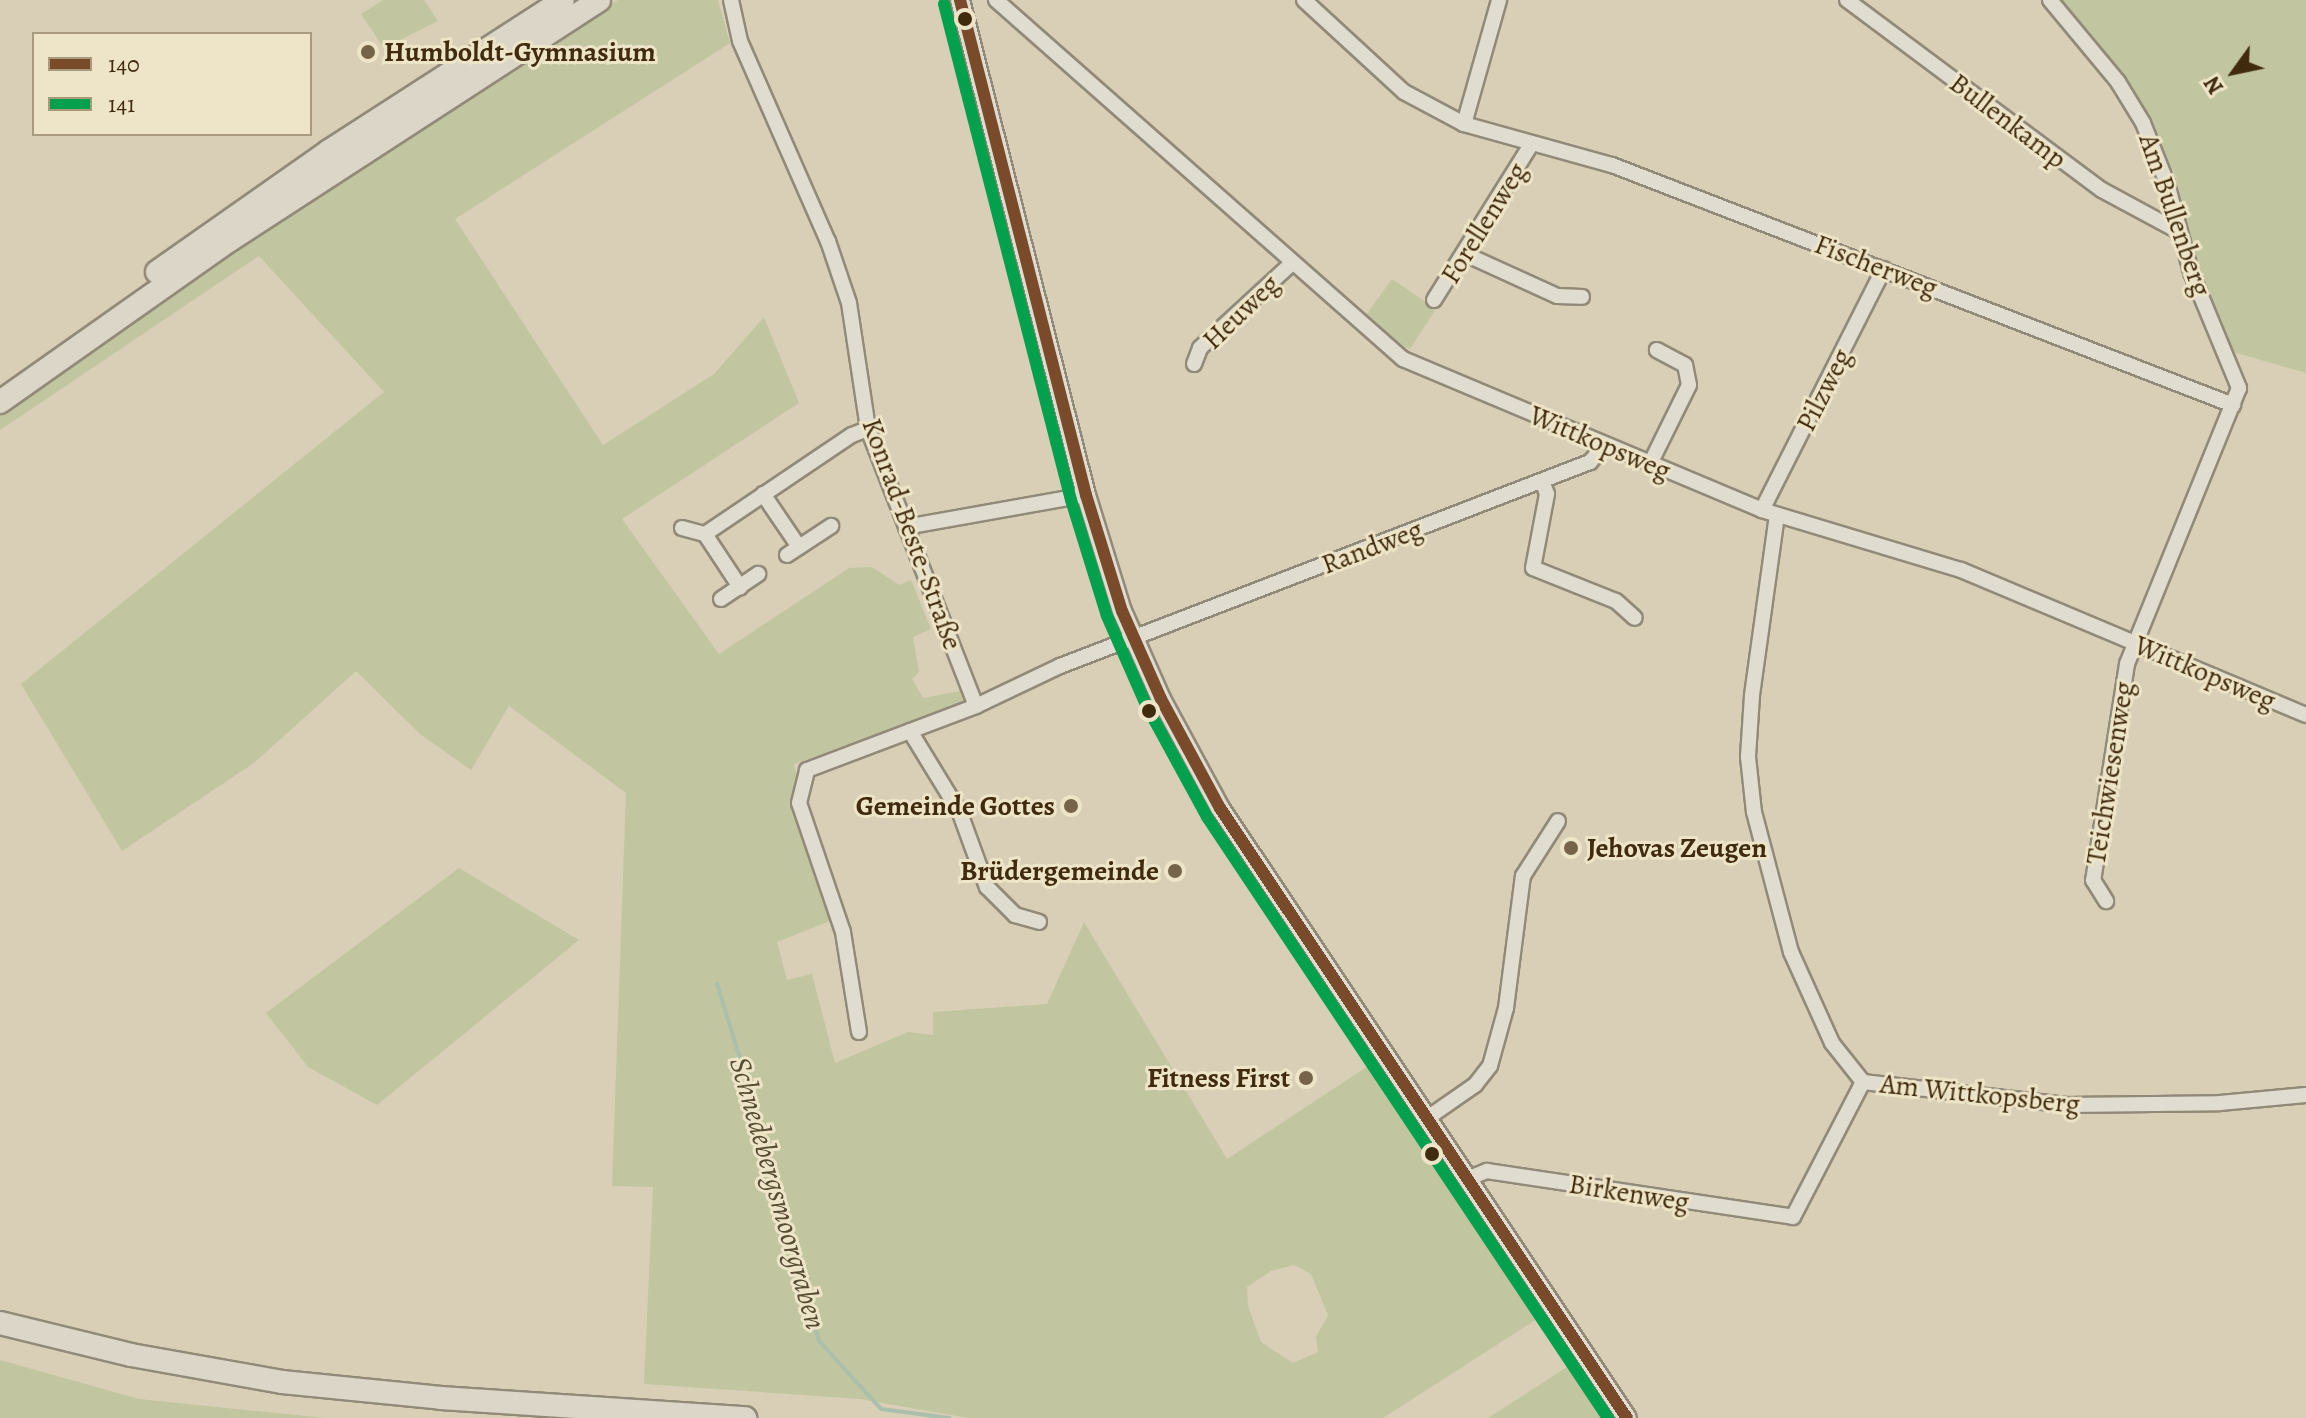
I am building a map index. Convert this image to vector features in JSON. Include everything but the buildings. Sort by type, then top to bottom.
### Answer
[{"type":"main road","points":[[0,384],[359,143],[563,0]]},
{"type":"main road","points":[[359,143],[599,0]]},
{"type":"main road","points":[[0,402],[335,159]]},
{"type":"main road","points":[[0,1323],[131,1355],[297,1384],[745,1418]]},
{"type":"street","name":"Konrad-Beste-Straße","points":[[731,0],[740,41],[824,228],[847,293],[868,429],[976,706]]},
{"type":"street","points":[[960,0],[1086,495],[1134,640],[1177,734],[1220,808],[1426,1119],[1478,1174],[1627,1418]]},
{"type":"street","name":"Wittkopsweg","points":[[996,0],[1291,264],[1403,359],[1762,510],[1961,570],[2306,715]]},
{"type":"street","points":[[1464,124],[1499,0]]},
{"type":"street","name":"Bullenkamp","points":[[1847,0],[2102,190],[2176,230]]},
{"type":"street","name":"Am Bullenberg","points":[[2050,0],[2118,82],[2143,123],[2167,183],[2176,230],[2235,370],[2239,388],[2233,405]]},
{"type":"street","name":"Fischerweg","points":[[1306,1],[1404,92],[1464,124],[1612,165],[2233,405]]},
{"type":"street","name":"Forellenweg","points":[[1434,300],[1531,145]]},
{"type":"street","points":[[1465,254],[1557,296],[1582,297]]},
{"type":"street","name":"Heuweg","points":[[1194,364],[1200,348],[1291,264]]},
{"type":"street","name":"Pilzweg","points":[[1762,510],[1884,269]]},
{"type":"street","points":[[1650,464],[1689,385],[1685,365],[1657,350]]},
{"type":"street","points":[[2135,644],[2233,405]]},
{"type":"street","points":[[705,534],[852,435],[868,429]]},
{"type":"street","name":"Randweg","points":[[859,1032],[843,932],[799,803],[800,783],[807,770],[976,706],[1060,666],[1590,462],[1605,445]]},
{"type":"street","points":[[1542,481],[1547,494],[1533,568],[1616,601],[1635,618]]},
{"type":"street","points":[[763,494],[793,551],[831,526]]},
{"type":"street","points":[[906,527],[1086,495]]},
{"type":"street","name":"Am Wittkopsberg","points":[[1777,515],[1752,696],[1748,757],[1754,812],[1791,952],[1832,1043],[1863,1082],[2067,1105],[2220,1103],[2306,1095]]},
{"type":"street","points":[[682,528],[705,534],[740,587]]},
{"type":"street","points":[[721,599],[758,574]]},
{"type":"street","name":"Teichwiesenweg","points":[[2106,901],[2093,880],[2127,664],[2135,644]]},
{"type":"street","points":[[910,731],[960,813],[987,887],[1015,915],[1039,922]]},
{"type":"street","points":[[1426,1119],[1475,1085],[1490,1066],[1506,1008],[1523,876],[1558,821]]},
{"type":"street","name":"Birkenweg","points":[[1478,1174],[1793,1217],[1863,1082]]},
{"type":"green space","points":[[383,0],[424,0],[438,21],[384,48],[361,14]]},
{"type":"green space","points":[[618,0],[718,0],[730,43],[455,219],[603,445],[714,374],[764,317],[799,403],[622,519],[719,654],[849,568],[872,567],[899,585],[911,580],[931,629],[913,637],[919,672],[912,679],[923,698],[960,691],[964,702],[794,764],[835,919],[777,942],[787,980],[812,974],[835,1063],[908,1032],[933,1035],[933,1012],[1047,1004],[1084,922],[1227,1159],[1371,1064],[1540,1317],[1383,1418],[968,1418],[860,1399],[644,1384],[653,1187],[612,1186],[626,793],[509,706],[471,770],[420,734],[356,671],[254,763],[122,851],[21,684],[384,392],[259,256],[0,430],[0,411],[374,156]],"holes":[[[1294,1265],[1311,1274],[1328,1315],[1316,1337],[1318,1352],[1293,1363],[1261,1342],[1248,1306],[1247,1287],[1271,1271]]]},
{"type":"green space","points":[[2061,0],[2306,0],[2306,373],[2233,352],[2194,256],[2176,176],[2139,100]]},
{"type":"green space","points":[[1392,279],[1436,309],[1410,349],[1392,342],[1366,315]]},
{"type":"green space","points":[[459,868],[579,940],[377,1105],[308,1067],[266,1013]]},
{"type":"green space","points":[[0,1360],[139,1399],[326,1418],[0,1418]]},
{"type":"green space","points":[[1573,1363],[1608,1418],[1488,1418]]},
{"type":"waterway","name":"Schnedebergsmoorgraben","points":[[717,984],[780,1187],[819,1341],[881,1409],[949,1418]]},
{"type":"transit line","name":"140","points":[[960,0],[1086,495],[1122,611],[1161,699],[1220,808],[1627,1418]]},
{"type":"transit line","name":"141","points":[[944,4],[1071,500],[1107,616],[1146,705],[1207,817],[1608,1418]]},
{"type":"place","name":"Humboldt-Gymnasium","points":[[368,52]]},
{"type":"place","name":"Gemeinde Gottes","points":[[1071,806]]},
{"type":"place","name":"Jehovas Zeugen","points":[[1571,848]]},
{"type":"place","name":"Brüdergemeinde","points":[[1175,871]]},
{"type":"place","name":"Fitness First","points":[[1306,1078]]}]
